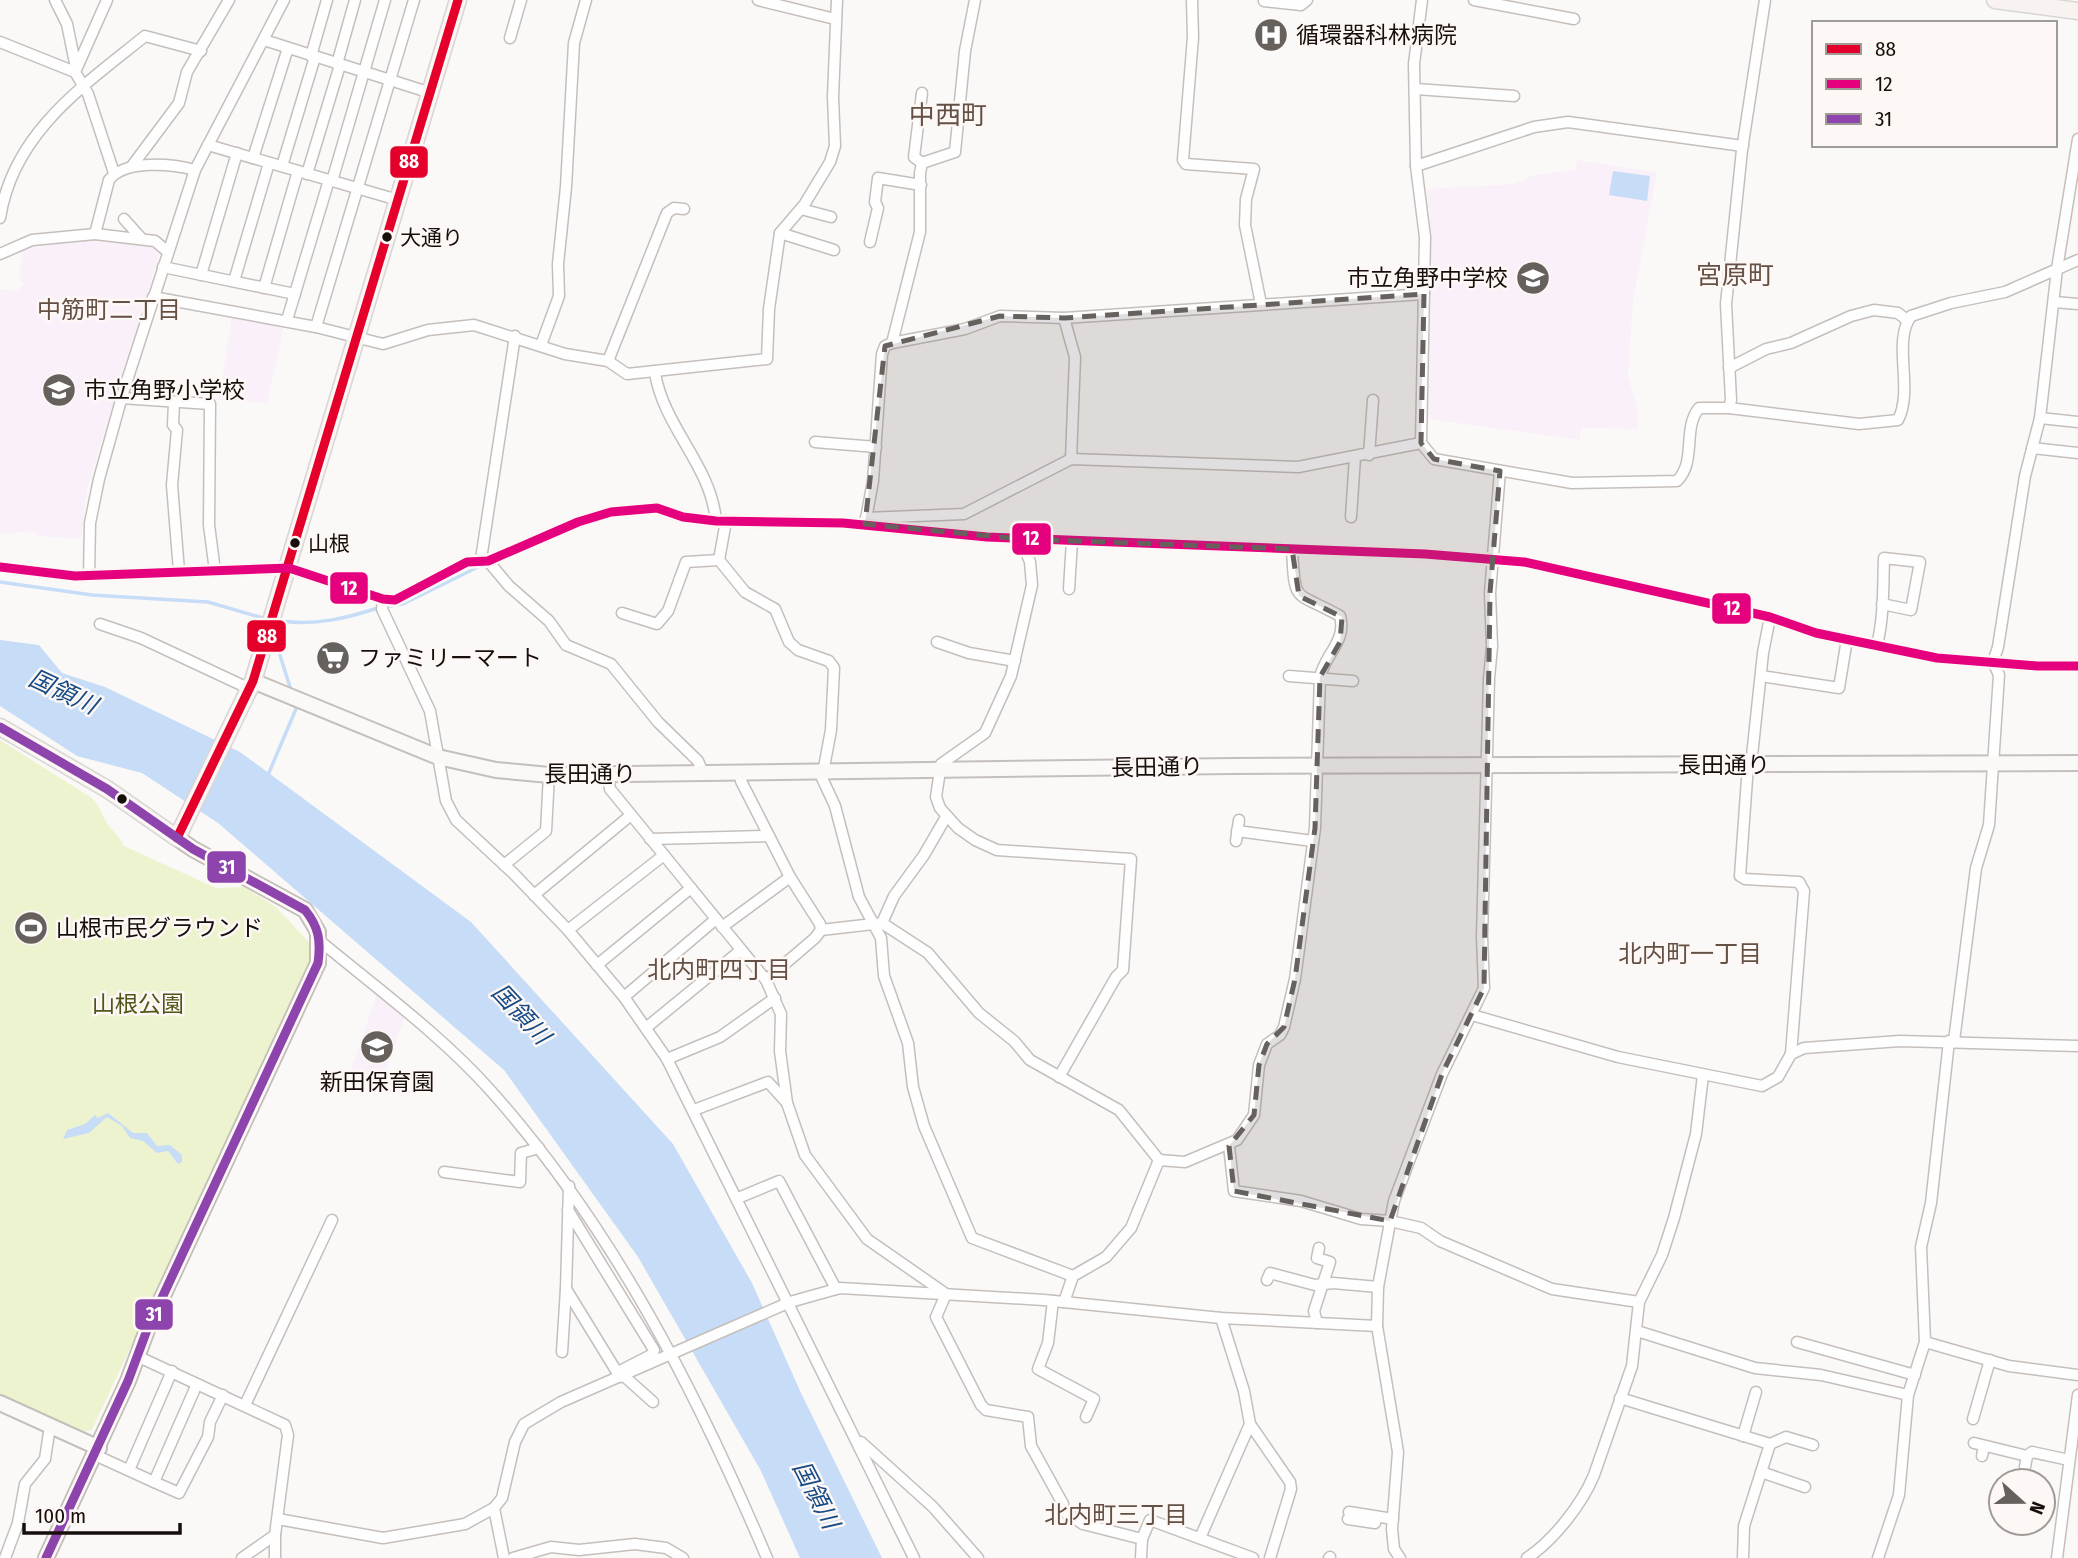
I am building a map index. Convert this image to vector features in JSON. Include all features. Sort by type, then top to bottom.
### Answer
[{"type":"main road","points":[[0,727],[107,789],[177,838],[250,688],[289,568],[458,0]]},
{"type":"main road","points":[[1995,0],[2078,11]]},
{"type":"street","points":[[55,0],[67,24],[76,70],[114,173]]},
{"type":"street","points":[[76,70],[107,0]]},
{"type":"street","points":[[132,166],[179,103],[187,72],[229,0]]},
{"type":"street","points":[[277,13],[278,0]]},
{"type":"street","points":[[89,575],[90,523],[121,398],[195,170],[284,0]]},
{"type":"street","points":[[282,166],[327,0]]},
{"type":"street","points":[[264,288],[339,64],[355,0]]},
{"type":"street","points":[[287,320],[385,0]]},
{"type":"street","points":[[316,327],[414,0]]},
{"type":"street","points":[[510,38],[522,0]]},
{"type":"street","points":[[541,345],[559,296],[558,264],[566,187],[574,43],[586,0]]},
{"type":"street","points":[[758,0],[835,19]]},
{"type":"street","points":[[153,297],[287,320],[356,340],[383,344],[428,330],[474,324],[515,335],[565,354],[608,361],[627,374],[767,359],[769,309],[780,233],[801,209],[830,162],[835,146],[837,0]]},
{"type":"street","points":[[922,163],[955,152],[965,51],[975,0]]},
{"type":"street","points":[[1192,0],[1193,37],[1183,160],[1186,164],[1254,169],[1246,199],[1245,225],[1261,304]]},
{"type":"street","points":[[1264,1],[1301,5],[1307,0]]},
{"type":"street","points":[[1422,0],[1414,64],[1416,166],[1425,237],[1421,443],[1434,459],[1572,483],[1677,481],[1687,471],[1692,416],[1699,408],[1729,408],[1859,424],[1898,420],[1906,385],[1904,334],[1911,316],[1951,303],[2005,292],[2078,260]]},
{"type":"street","points":[[1474,0],[1574,19]]},
{"type":"street","points":[[1729,408],[1726,304],[1743,146],[1765,0]]},
{"type":"street","points":[[0,218],[7,188],[50,114],[83,86],[145,36],[201,51]]},
{"type":"street","points":[[264,40],[431,93]]},
{"type":"street","points":[[0,43],[76,70]]},
{"type":"street","points":[[253,158],[288,48]]},
{"type":"street","points":[[1416,89],[1514,96]]},
{"type":"street","points":[[922,93],[914,157],[922,163]]},
{"type":"street","points":[[1416,166],[1534,127],[1559,123],[1620,128],[1743,146]]},
{"type":"street","points":[[1878,1558],[1899,1496],[1908,1395],[1925,1342],[1920,1247],[1931,1203],[1976,868],[1989,825],[1999,675],[1993,662],[2032,448],[2040,418],[2057,269],[2078,139]]},
{"type":"street","points":[[208,145],[398,200]]},
{"type":"street","points":[[201,275],[237,153]]},
{"type":"street","points":[[234,281],[270,163]]},
{"type":"street","points":[[891,343],[920,232],[922,163]]},
{"type":"street","points":[[95,234],[105,192],[114,173],[132,166],[195,170]]},
{"type":"street","points":[[870,242],[878,208],[875,202],[878,178],[920,185]]},
{"type":"street","points":[[608,361],[667,213],[674,208],[684,209]]},
{"type":"street","points":[[801,209],[831,217]]},
{"type":"street","points":[[124,219],[141,238]]},
{"type":"street","points":[[780,233],[834,250]]},
{"type":"street","points":[[0,254],[32,240],[95,234],[155,241],[168,252]]},
{"type":"street","points":[[163,267],[295,294]]},
{"type":"street","points":[[865,521],[876,447],[882,354],[885,346],[891,343],[965,329],[1000,316],[1064,318],[1424,294]]},
{"type":"street","points":[[2054,302],[2078,304]]},
{"type":"street","points":[[1729,368],[1766,349],[1791,343],[1852,316],[1874,310],[1898,313],[1908,321]]},
{"type":"street","points":[[1064,318],[1075,357],[1071,459]]},
{"type":"street","points":[[485,560],[515,335]]},
{"type":"street","points":[[655,373],[666,413],[712,492],[721,521],[719,560],[745,592],[775,609],[789,642],[798,650],[829,661],[835,668],[831,730],[822,778],[835,806],[859,897],[878,925],[887,989],[908,1044],[913,1087],[924,1126],[972,1238],[1073,1276]]},
{"type":"street","points":[[121,398],[210,404],[209,525],[215,570]]},
{"type":"street","points":[[1369,455],[1373,400]]},
{"type":"street","points":[[174,403],[173,425],[177,430],[173,499],[179,571]]},
{"type":"street","points":[[2040,418],[2078,422]]},
{"type":"street","points":[[815,442],[876,447]]},
{"type":"street","points":[[0,567],[63,576],[289,568],[383,599],[395,600],[467,562],[485,560],[578,522],[611,512],[657,508],[683,517],[721,521],[865,521],[964,514],[1071,459],[1298,467],[1421,443]]},
{"type":"street","points":[[2032,448],[2078,453]]},
{"type":"street","points":[[1351,517],[1355,457]]},
{"type":"street","points":[[1400,1558],[1394,1549],[1393,1522],[1398,1452],[1377,1326],[1378,1287],[1394,1201],[1442,1074],[1484,988],[1482,937],[1493,558],[1500,471]]},
{"type":"street","points":[[865,521],[1021,540],[1493,558],[1554,568],[1770,617],[1793,627],[1937,658],[2078,666]]},
{"type":"street","points":[[1021,540],[1030,562],[1032,585],[1015,661],[985,733],[941,764],[936,797],[946,817],[966,834],[997,850],[1131,859],[1123,970],[1059,1077]]},
{"type":"street","points":[[1069,589],[1072,541]]},
{"type":"street","points":[[766,980],[821,930],[878,925],[928,953],[979,1013],[1014,1041],[1030,1060],[1119,1110],[1159,1160],[1185,1162],[1229,1146],[1237,1140],[1254,1115],[1259,1065],[1267,1044],[1280,1035],[1284,1027],[1296,979],[1313,841],[1320,677],[1325,660],[1340,642],[1342,619],[1326,608],[1299,596],[1294,582],[1292,549]]},
{"type":"street","points":[[1877,646],[1884,558],[1920,562],[1911,610],[1882,604]]},
{"type":"street","points":[[485,560],[509,586],[549,621],[566,645],[600,657],[620,673],[658,722],[698,761],[703,773]]},
{"type":"street","points":[[622,613],[657,624],[671,605],[687,562],[719,560]]},
{"type":"street","points":[[383,599],[382,609],[430,711],[446,801],[456,820],[568,930],[624,997],[667,1059],[914,1558]]},
{"type":"street","points":[[1472,1015],[1607,1054],[1703,1075],[1762,1086],[1778,1077],[1791,1054],[1804,891],[1799,882],[1745,879],[1740,876],[1749,765],[1770,617]]},
{"type":"street","points":[[100,624],[141,638],[250,688]]},
{"type":"street","points":[[1761,676],[1839,688],[1847,639]]},
{"type":"street","points":[[937,642],[969,653],[1015,661]]},
{"type":"street","points":[[1289,677],[1353,681]]},
{"type":"street","name":"長田通り","points":[[250,688],[438,757],[496,770],[549,775],[822,770],[2078,764]]},
{"type":"street","points":[[739,771],[741,781],[790,877],[820,924],[821,930]]},
{"type":"street","points":[[608,774],[610,789],[766,980],[782,1014],[780,1051],[788,1103],[805,1155],[867,1239],[947,1294]]},
{"type":"street","points":[[504,865],[546,831],[549,775]]},
{"type":"street","points":[[534,895],[631,815]]},
{"type":"street","points":[[878,925],[894,896],[925,855],[946,817]]},
{"type":"street","points":[[1238,820],[1236,836],[1274,831],[1313,841]]},
{"type":"street","points":[[650,839],[769,836]]},
{"type":"street","points":[[46,1558],[139,1357],[147,1330],[318,963],[320,942],[315,922],[305,910],[177,838]]},
{"type":"street","points":[[568,930],[664,855]]},
{"type":"street","points":[[624,997],[719,923],[790,877]]},
{"type":"street","points":[[597,965],[691,888]]},
{"type":"street","points":[[320,942],[435,1037],[490,1090],[569,1186],[675,1354],[718,1442],[767,1558]]},
{"type":"street","points":[[647,1027],[741,950]]},
{"type":"street","points":[[667,1059],[720,1037],[775,998]]},
{"type":"street","points":[[1791,1054],[1804,1048],[1952,1041],[2078,1046]]},
{"type":"street","points":[[1533,1557],[1587,1492],[1632,1366],[1639,1302],[1662,1255],[1674,1218],[1696,1134],[1703,1075]]},
{"type":"street","points":[[694,1110],[768,1082],[788,1103]]},
{"type":"street","points":[[1229,1146],[1234,1191],[1301,1201],[1361,1219],[1390,1221],[1421,1228],[1440,1241],[1552,1289],[1639,1302]]},
{"type":"street","points":[[444,1172],[520,1182],[521,1153],[539,1149]]},
{"type":"street","points":[[1086,1416],[1094,1399],[1038,1369],[1048,1343],[1058,1302],[1073,1276],[1106,1257],[1131,1228],[1159,1160]]},
{"type":"street","points":[[738,1198],[779,1181],[836,1289]]},
{"type":"street","points":[[562,1352],[569,1186]]},
{"type":"street","points":[[568,1210],[654,1350],[653,1354],[620,1375]]},
{"type":"street","points":[[246,1405],[332,1220]]},
{"type":"street","points":[[1317,1323],[1314,1311],[1330,1262],[1317,1258],[1319,1248]]},
{"type":"street","points":[[1267,1280],[1270,1273],[1315,1285],[1378,1287]]},
{"type":"street","points":[[566,1289],[620,1375],[653,1402]]},
{"type":"street","points":[[278,1519],[383,1538],[465,1524],[494,1508],[502,1497],[515,1442],[524,1424],[561,1402],[620,1375],[788,1304],[836,1289],[1058,1302],[1221,1318],[1377,1326]]},
{"type":"street","points":[[947,1294],[936,1317],[981,1405],[986,1410],[1028,1418],[1031,1446],[1063,1504],[1063,1511],[1083,1524],[1142,1539]]},
{"type":"street","points":[[1221,1318],[1244,1391],[1250,1424],[1290,1482],[1291,1489],[1270,1558]]},
{"type":"street","points":[[1637,1331],[1755,1368],[1821,1375],[1908,1395]]},
{"type":"street","points":[[1797,1342],[1915,1375]]},
{"type":"street","points":[[1925,1342],[2009,1366],[2078,1375]]},
{"type":"street","points":[[139,1357],[279,1420],[288,1435],[275,1535],[275,1558]]},
{"type":"street","points":[[1973,1419],[1990,1360]]},
{"type":"street","points":[[129,1470],[172,1371]]},
{"type":"street","points":[[154,1482],[197,1384]]},
{"type":"street","points":[[1742,1436],[1756,1392]]},
{"type":"street","points":[[0,1403],[179,1493],[208,1437],[210,1422],[223,1395]]},
{"type":"street","points":[[1620,1398],[1770,1444],[1786,1437],[1813,1445]]},
{"type":"street","points":[[2059,1558],[2078,1398]]},
{"type":"street","points":[[1200,1538],[1250,1424]]},
{"type":"street","points":[[5,1558],[18,1523],[25,1484],[45,1459],[50,1426]]},
{"type":"street","points":[[857,1440],[933,1507],[978,1558]]},
{"type":"street","points":[[1744,1558],[1744,1526],[1770,1444]]},
{"type":"street","points":[[1980,1448],[2026,1461],[2032,1452],[2069,1460]]},
{"type":"street","points":[[1761,1472],[1805,1487]]},
{"type":"street","points":[[494,1508],[504,1558]]},
{"type":"street","points":[[1348,1516],[1393,1522]]},
{"type":"street","points":[[1141,1558],[1142,1539],[1150,1520],[1253,1558]]},
{"type":"street","points":[[757,1534],[760,1558]]},
{"type":"street","points":[[242,1558],[275,1535]]},
{"type":"street","points":[[513,1558],[551,1547],[579,1550],[635,1544],[666,1548],[683,1558]]},
{"type":"highlighted area","points":[[1424,294],[1421,443],[1434,459],[1500,471],[1490,593],[1484,988],[1442,1074],[1390,1221],[1234,1191],[1229,1146],[1254,1115],[1259,1065],[1267,1044],[1284,1027],[1295,979],[1315,828],[1320,677],[1340,642],[1342,617],[1299,596],[1292,549],[1021,539],[865,524],[885,346],[1000,316],[1064,318]]},
{"type":"shaded area","name":"市立角野中学校","points":[[1577,160],[1657,172],[1633,301],[1628,376],[1637,407],[1637,429],[1581,428],[1580,440],[1427,419],[1430,217],[1426,189],[1513,184],[1534,175],[1576,170]]},
{"type":"shaded area","name":"市立角野小学校","points":[[96,236],[152,243],[160,253],[87,489],[81,539],[39,536],[32,531],[0,534],[0,289],[16,291],[24,284],[19,276],[22,255],[19,249],[24,245]]},
{"type":"shaded area","points":[[232,315],[284,327],[267,403],[219,400]]},
{"type":"shaded area","name":"新田保育園","points":[[377,994],[383,1000],[386,998],[405,1016],[380,1089],[348,1077]]},
{"type":"green space","name":"山根公園","points":[[0,740],[92,798],[124,846],[216,888],[244,887],[276,907],[309,942],[312,958],[92,1430],[78,1433],[0,1397]]},
{"type":"water","points":[[1613,171],[1650,176],[1647,201],[1609,195]]},
{"type":"water","name":"国領川","points":[[0,640],[39,645],[62,673],[105,687],[240,752],[471,922],[673,1144],[752,1283],[801,1393],[882,1558],[800,1558],[761,1471],[638,1257],[504,1070],[218,823],[142,773],[77,756],[0,706]]},
{"type":"water","points":[[108,1113],[133,1133],[147,1133],[157,1146],[170,1145],[182,1155],[182,1162],[178,1164],[168,1151],[157,1153],[143,1141],[130,1138],[122,1126],[107,1117],[89,1133],[63,1139],[67,1130],[85,1124],[95,1115],[98,1118]]},
{"type":"waterway","points":[[390,606],[403,604],[480,566]]},
{"type":"waterway","points":[[0,582],[92,595],[208,602],[263,618]]},
{"type":"waterway","points":[[282,621],[331,620],[378,608]]},
{"type":"waterway","points":[[278,649],[290,687]]},
{"type":"waterway","points":[[268,775],[296,709]]},
{"type":"transit line","name":"88","points":[[177,838],[253,681],[458,0]]},
{"type":"transit line","name":"12","points":[[0,567],[75,576],[289,568],[383,599],[395,600],[467,562],[488,561],[578,522],[611,512],[657,508],[683,517],[716,521],[843,523],[987,537],[1425,554],[1524,562],[1770,617],[1816,633],[1937,658],[2037,666],[2078,666]]},
{"type":"transit line","name":"31","points":[[0,727],[107,789],[193,849],[305,910],[316,928],[319,941],[318,963],[147,1330],[128,1381],[46,1558]]},
{"type":"place","name":"循環器科林病院","points":[[1271,35]]},
{"type":"place","name":"大通り","points":[[387,237]]},
{"type":"place","name":"市立角野中学校","points":[[1533,278]]},
{"type":"place","name":"市立角野小学校","points":[[59,390]]},
{"type":"place","name":"山根","points":[[295,543]]},
{"type":"place","name":"ファミリーマート","points":[[333,658]]},
{"type":"place","name":"山根市民グラウンド","points":[[31,928]]},
{"type":"place","name":"新田保育園","points":[[377,1047]]},
{"type":"district","name":"中西町","points":[[948,115]]},
{"type":"district","name":"宮原町","points":[[1735,275]]},
{"type":"district","name":"中筋町二丁目","points":[[109,310]]},
{"type":"district","name":"北内町一丁目","points":[[1690,954]]},
{"type":"district","name":"北内町四丁目","points":[[719,970]]},
{"type":"district","name":"北内町三丁目","points":[[1116,1515]]}]
